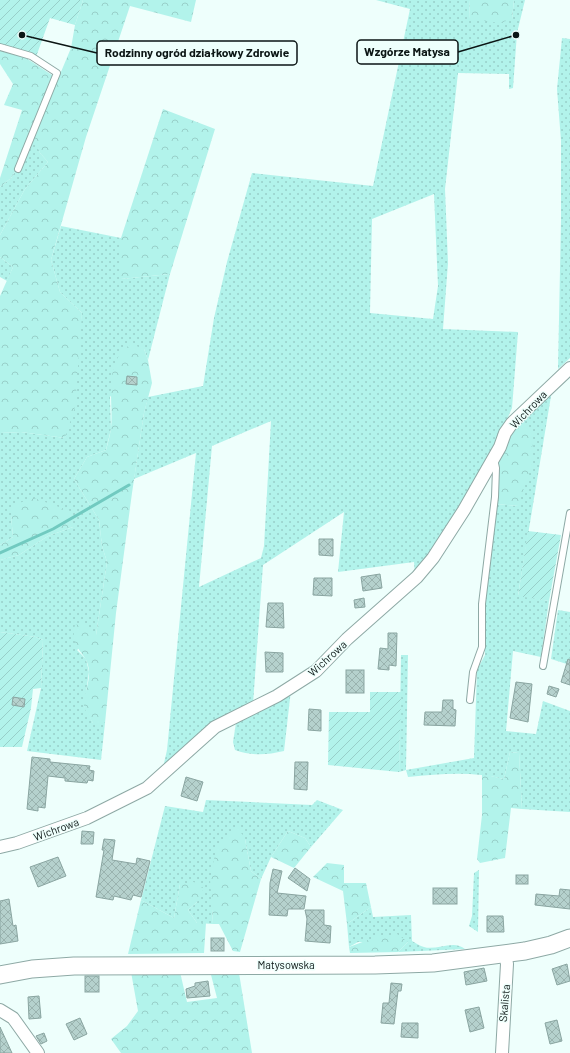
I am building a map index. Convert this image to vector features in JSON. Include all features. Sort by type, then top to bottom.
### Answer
[{"type":"street","name":"Wichrowa","points":[[0,847],[17,843],[87,818],[147,788],[215,727],[277,696],[316,670],[347,639],[416,577],[433,558],[494,459],[505,433],[512,423],[570,368]]},
{"type":"street","name":"Matysowska","points":[[0,975],[32,969],[74,966],[433,963],[505,954],[551,945],[570,938]]},
{"type":"street","name":"Skalista","points":[[502,1053],[507,964],[505,954]]},
{"type":"street","points":[[0,1010],[13,1018],[38,1053]]},
{"type":"lane","points":[[0,47],[31,56],[56,73],[18,169]]},
{"type":"lane","points":[[470,700],[473,672],[482,646],[482,604],[495,497],[496,468],[494,459]]},
{"type":"lane","points":[[544,666],[570,513]]},
{"type":"green space","points":[[0,0],[83,0],[75,25],[50,18],[36,57],[0,46]]},
{"type":"green space","points":[[83,0],[196,0],[191,22],[130,6],[86,137],[51,260],[60,292],[82,313],[75,407],[65,438],[21,432],[0,433],[0,296],[13,267],[0,257],[0,235],[25,189],[48,162],[40,153],[34,139],[11,178],[0,187],[0,178],[22,110],[4,105],[13,84],[0,64],[0,51],[26,58],[58,79],[71,48],[75,25]]},
{"type":"green space","points":[[376,0],[470,0],[469,19],[512,19],[514,0],[525,0],[517,33],[513,88],[509,89],[509,74],[458,73],[445,189],[448,263],[443,329],[518,332],[512,408],[496,444],[447,526],[415,575],[414,562],[338,572],[344,512],[263,565],[253,704],[216,720],[177,755],[162,772],[167,750],[196,453],[134,479],[144,413],[148,397],[203,386],[214,318],[227,262],[252,173],[373,186],[410,9]],"holes":[[[434,194],[438,286],[433,319],[370,313],[372,219]],[[271,421],[264,546],[261,558],[199,587],[212,446]]]},
{"type":"green space","points":[[470,0],[514,0],[512,19],[500,23],[469,19]]},
{"type":"green space","points":[[562,38],[570,39],[570,358],[558,369],[561,141],[557,89]]},
{"type":"green space","points":[[163,109],[215,129],[170,274],[121,279],[121,238]]},
{"type":"green space","points":[[35,138],[40,153],[48,162],[25,189],[0,235],[0,187],[11,178]]},
{"type":"green space","points":[[61,226],[121,238],[121,279],[170,274],[148,360],[144,349],[110,397],[111,429],[106,450],[87,457],[74,479],[99,520],[102,546],[107,562],[96,635],[77,650],[86,659],[89,672],[84,706],[93,723],[105,723],[101,760],[27,751],[41,688],[43,640],[36,637],[0,632],[0,560],[19,555],[48,536],[73,527],[11,515],[13,537],[0,545],[0,433],[21,432],[65,438],[82,313],[60,292],[51,260]]},
{"type":"green space","points":[[0,257],[13,267],[7,281],[0,277]]},
{"type":"green space","points":[[131,344],[144,349],[148,360],[152,383],[144,413],[132,493],[116,613],[105,723],[93,723],[84,706],[84,698],[89,675],[88,664],[77,646],[74,634],[75,625],[82,624],[96,635],[107,562],[102,546],[99,520],[74,479],[87,457],[106,450],[112,417],[111,383],[113,372],[116,361],[122,352]]},
{"type":"green space","points":[[552,390],[518,595],[549,601],[541,657],[513,651],[506,731],[536,734],[543,701],[570,711],[570,812],[522,809],[519,753],[510,752],[504,779],[492,776],[468,774],[408,777],[406,770],[474,758],[477,670],[485,655],[485,608],[496,504],[518,506],[521,420]]},
{"type":"green space","points":[[521,420],[533,434],[531,467],[518,506],[496,504],[499,480],[499,458],[510,435]]},
{"type":"green space","points":[[34,498],[70,511],[73,527],[48,536],[19,555],[0,560],[0,545],[13,537],[11,515],[13,505]]},
{"type":"green space","points":[[528,531],[561,535],[549,601],[518,596]]},
{"type":"green space","points":[[558,610],[570,612],[570,665],[551,659]]},
{"type":"green space","points":[[0,632],[36,637],[43,640],[41,688],[33,689],[31,708],[22,747],[0,747]]},
{"type":"green space","points":[[401,655],[408,655],[406,770],[399,772]]},
{"type":"green space","points":[[291,690],[284,751],[259,754],[235,750],[233,742],[236,723]]},
{"type":"green space","points":[[370,692],[401,692],[399,772],[328,765],[329,712],[370,712]]},
{"type":"green space","points":[[510,752],[519,753],[522,809],[511,808],[505,858],[480,863],[477,859],[482,815],[482,774],[504,779]]},
{"type":"green space","points":[[206,800],[312,805],[317,800],[343,810],[311,847],[305,838],[288,831],[271,857],[261,879],[251,871],[245,839],[212,908],[213,924],[197,923],[188,910],[197,902],[180,884],[174,918],[141,900],[165,806],[203,812]]},
{"type":"green space","points":[[238,827],[245,839],[251,871],[261,879],[240,952],[233,951],[219,924],[213,924],[210,879],[216,849]]},
{"type":"green space","points":[[288,831],[305,838],[311,847],[294,868],[271,857]]},
{"type":"green space","points":[[327,863],[344,865],[344,883],[366,883],[371,907],[347,924],[343,891],[313,877]]},
{"type":"green space","points":[[479,870],[478,932],[469,926],[472,916],[474,873]]},
{"type":"green space","points":[[194,882],[204,888],[197,902],[188,910],[197,923],[206,923],[204,953],[128,954],[141,900],[174,918],[180,884]]},
{"type":"green space","points":[[371,907],[373,917],[411,915],[412,941],[421,946],[434,948],[456,945],[465,949],[398,952],[408,942],[358,942],[349,947],[347,924]]},
{"type":"green space","points":[[397,934],[408,942],[398,952],[350,953],[349,947],[376,937]]},
{"type":"green space","points":[[210,971],[239,973],[252,1053],[121,1053],[111,1039],[127,1026],[138,1011],[131,972],[180,972],[187,1002],[217,998]]},
{"type":"building","points":[[127,376],[137,377],[137,385],[126,384]]},
{"type":"building","points":[[319,539],[333,539],[333,556],[319,555]]},
{"type":"building","points":[[380,574],[382,588],[363,591],[361,577]]},
{"type":"building","points":[[314,578],[332,578],[332,596],[313,595]]},
{"type":"building","points":[[364,598],[365,607],[355,608],[354,600]]},
{"type":"building","points":[[268,603],[283,603],[284,628],[266,627]]},
{"type":"building","points":[[388,633],[397,633],[396,666],[389,665],[389,670],[378,669],[380,648],[388,649]]},
{"type":"building","points":[[265,652],[283,653],[283,672],[266,672]]},
{"type":"building","points":[[568,659],[570,660],[570,685],[561,682]]},
{"type":"building","points":[[346,670],[364,670],[364,693],[346,693]]},
{"type":"building","points":[[516,682],[532,684],[528,722],[510,718]]},
{"type":"building","points":[[549,686],[559,689],[556,697],[547,694]]},
{"type":"building","points":[[13,697],[25,699],[24,707],[12,705]]},
{"type":"building","points":[[443,700],[453,700],[453,709],[456,710],[455,726],[424,725],[425,712],[442,712]]},
{"type":"building","points":[[309,709],[321,710],[321,731],[308,730]]},
{"type":"building","points":[[32,757],[50,759],[50,762],[90,766],[89,770],[94,771],[93,781],[88,780],[87,783],[65,781],[65,778],[48,776],[45,808],[38,807],[38,811],[27,809]]},
{"type":"building","points":[[295,762],[308,762],[307,790],[294,789]]},
{"type":"building","points":[[186,777],[203,782],[197,801],[181,796]]},
{"type":"building","points":[[82,831],[94,832],[93,844],[81,844]]},
{"type":"building","points":[[104,839],[115,840],[112,860],[136,864],[137,858],[150,861],[141,897],[133,895],[131,900],[114,896],[113,900],[96,897],[104,850],[102,850]]},
{"type":"building","points":[[58,857],[66,876],[38,887],[30,867]]},
{"type":"building","points":[[295,868],[310,879],[307,891],[288,878]]},
{"type":"building","points":[[273,869],[282,871],[277,893],[306,896],[304,909],[288,909],[287,916],[269,915],[270,883]]},
{"type":"building","points":[[516,875],[528,875],[528,884],[516,884]]},
{"type":"building","points":[[433,888],[457,888],[457,904],[433,904]]},
{"type":"building","points":[[560,889],[570,890],[570,909],[535,905],[536,894],[559,896]]},
{"type":"building","points":[[9,899],[13,926],[16,925],[18,941],[0,944],[0,901]]},
{"type":"building","points":[[305,910],[324,910],[324,925],[331,926],[330,943],[305,941],[307,919]]},
{"type":"building","points":[[487,916],[503,916],[504,932],[487,932]]},
{"type":"building","points":[[211,938],[224,938],[224,951],[211,951]]},
{"type":"building","points":[[567,964],[570,981],[557,985],[552,969]]},
{"type":"building","points":[[484,968],[487,981],[466,985],[464,972]]},
{"type":"building","points":[[85,976],[99,976],[99,992],[85,992]]},
{"type":"building","points":[[208,981],[210,996],[187,998],[186,989],[195,986],[195,983]]},
{"type":"building","points":[[391,983],[402,984],[401,991],[398,991],[394,1024],[381,1023],[383,1003],[389,1003]]},
{"type":"building","points":[[39,996],[41,1018],[29,1019],[28,997]]},
{"type":"building","points":[[479,1007],[484,1028],[470,1032],[465,1010]]},
{"type":"building","points":[[80,1018],[87,1034],[74,1040],[66,1024]]},
{"type":"building","points":[[557,1020],[562,1041],[550,1044],[545,1023]]},
{"type":"building","points":[[402,1023],[418,1023],[418,1038],[401,1037]]},
{"type":"building","points":[[0,1027],[12,1053],[0,1053]]},
{"type":"building","points":[[44,1033],[47,1041],[41,1044],[36,1036]]},
{"type":"waterway","points":[[0,553],[53,529],[129,485]]},
{"type":"place","name":"Rodzinny ogród działkowy Zdrowie","points":[[22,35]]},
{"type":"place","name":"Wzgórze Matysa","points":[[516,35]]}]
